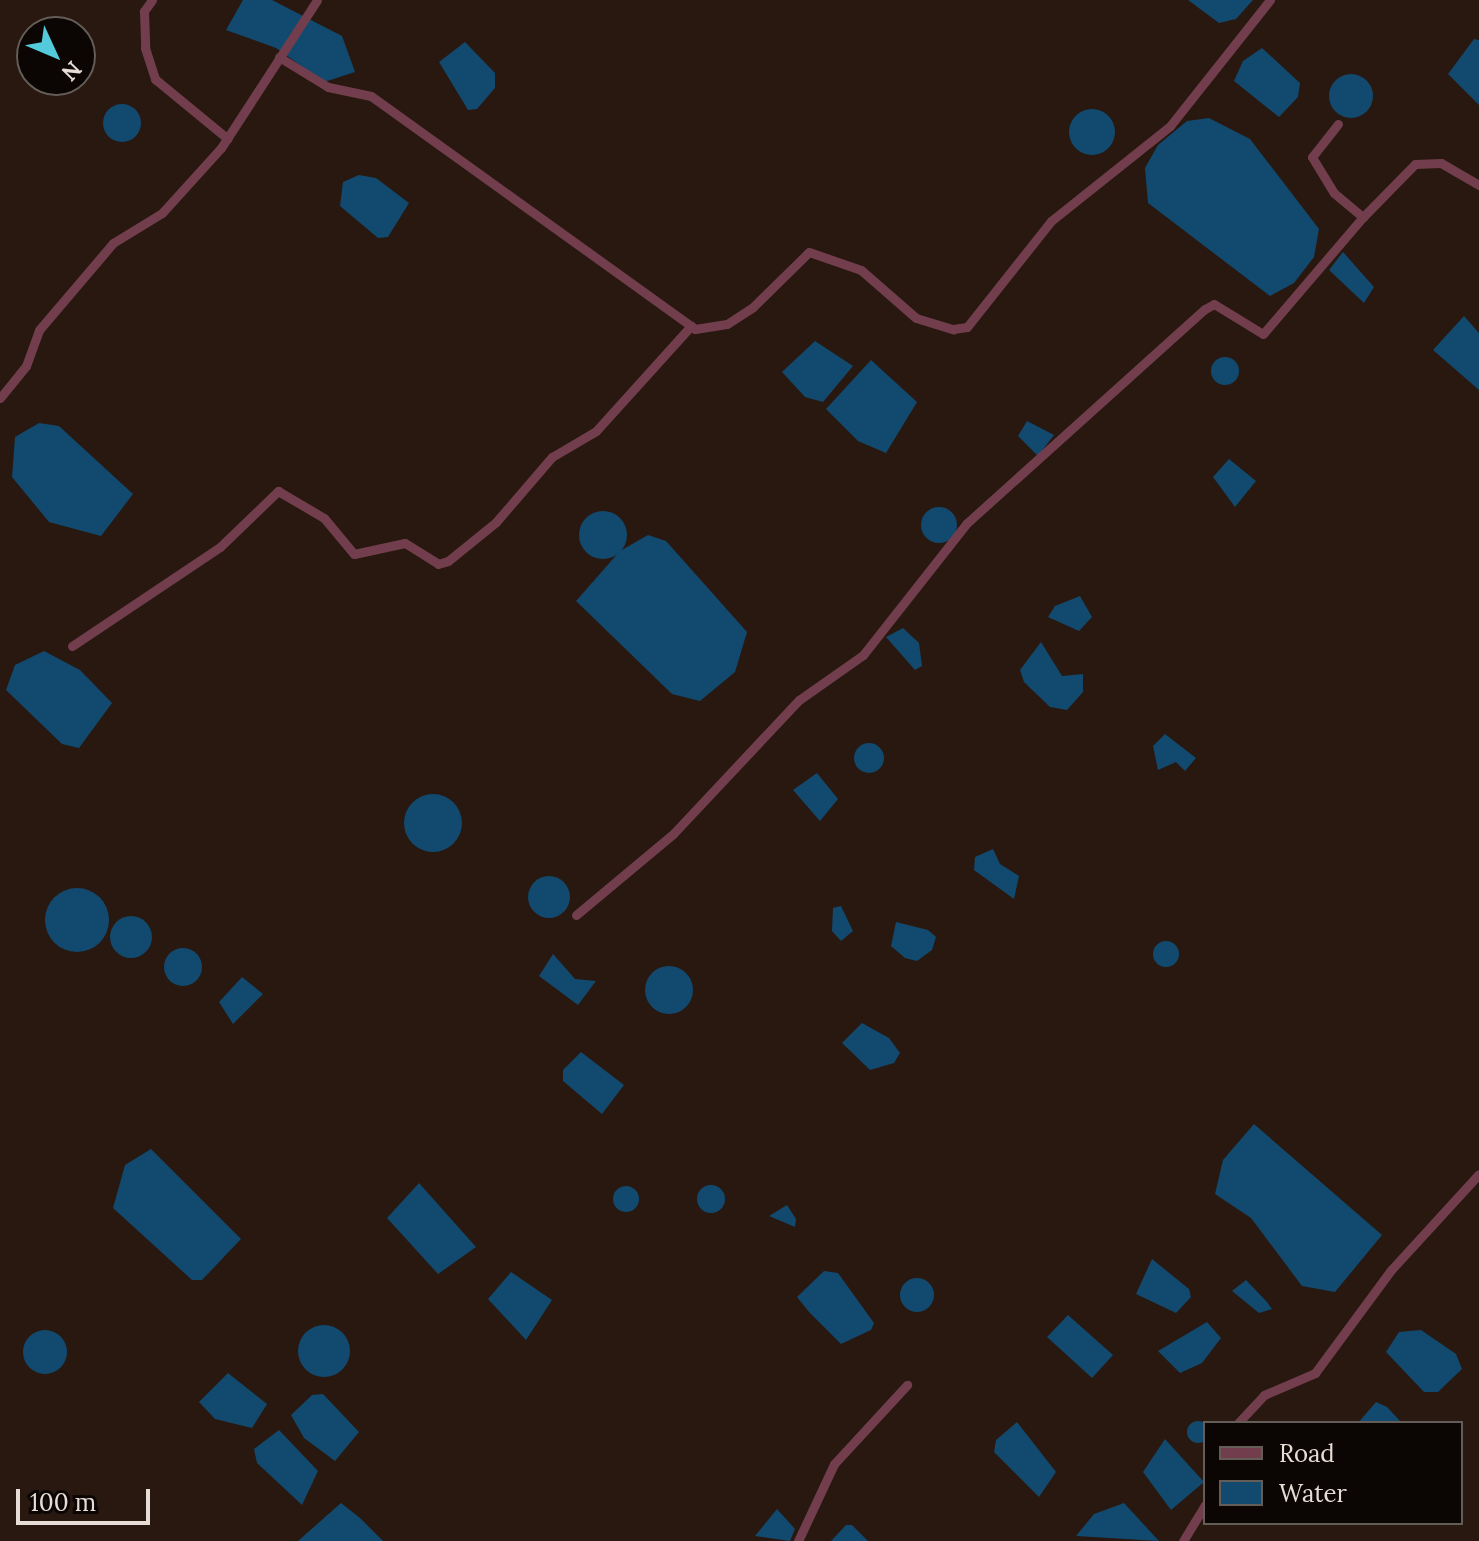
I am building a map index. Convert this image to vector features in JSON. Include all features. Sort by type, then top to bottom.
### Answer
[{"type":"street","points":[[152,0],[144,11],[145,48],[155,79],[228,139]]},
{"type":"street","points":[[0,398],[26,366],[39,330],[81,280],[124,232],[162,213],[228,139],[317,0]]},
{"type":"street","points":[[279,57],[328,87],[371,96],[691,326],[727,324],[809,252],[861,270],[916,318],[967,327],[1051,221],[1170,126],[1265,15],[1270,0]]},
{"type":"street","points":[[1338,124],[1312,157],[1334,193],[1363,217]]},
{"type":"street","points":[[576,915],[673,834],[799,700],[863,655],[967,523],[1205,309],[1214,304],[1263,334],[1363,217],[1415,164],[1441,163],[1479,185]]},
{"type":"street","points":[[72,646],[220,547],[278,491],[324,518],[354,554],[405,543],[438,564],[448,561],[496,522],[552,457],[596,431],[691,326]]},
{"type":"street","points":[[1240,1421],[1264,1395],[1315,1373],[1391,1270],[1479,1174]]},
{"type":"street","points":[[798,1541],[834,1464],[907,1385]]},
{"type":"street","points":[[1183,1541],[1203,1508]]},
{"type":"water","points":[[243,0],[272,0],[342,36],[355,72],[324,82],[276,48],[226,30]]},
{"type":"water","points":[[1188,0],[1253,0],[1236,19],[1219,23]]},
{"type":"water","points":[[1474,39],[1479,40],[1479,105],[1448,74]]},
{"type":"water","points":[[465,42],[495,73],[495,88],[477,109],[468,110],[439,62]]},
{"type":"water","points":[[1262,48],[1300,83],[1298,97],[1279,117],[1234,81],[1243,61]]},
{"type":"water","points":[[1351,74],[1367,80],[1373,96],[1367,112],[1351,118],[1335,112],[1329,96],[1335,80]]},
{"type":"water","points":[[122,104],[136,109],[141,123],[136,137],[122,142],[108,137],[103,123],[108,109]]},
{"type":"water","points":[[1092,109],[1108,116],[1115,132],[1108,148],[1092,155],[1076,148],[1069,132],[1076,116]]},
{"type":"water","points":[[1209,118],[1250,139],[1319,229],[1314,257],[1294,283],[1270,296],[1148,203],[1145,168],[1158,145],[1187,121]]},
{"type":"water","points":[[359,175],[376,178],[409,203],[388,237],[378,238],[340,206],[343,182]]},
{"type":"water","points":[[1343,252],[1374,287],[1364,303],[1329,270]]},
{"type":"water","points":[[1464,316],[1479,333],[1479,390],[1433,350]]},
{"type":"water","points":[[815,341],[853,366],[823,402],[805,397],[782,372]]},
{"type":"water","points":[[1225,357],[1235,361],[1239,371],[1235,381],[1225,385],[1215,381],[1211,371],[1215,361]]},
{"type":"water","points":[[871,360],[917,402],[886,453],[858,441],[826,409]]},
{"type":"water","points":[[1027,421],[1054,435],[1038,456],[1018,436]]},
{"type":"water","points":[[39,423],[59,426],[133,494],[101,536],[49,522],[12,477],[15,437]]},
{"type":"water","points":[[1229,459],[1256,481],[1235,507],[1213,477]]},
{"type":"water","points":[[939,507],[952,512],[957,525],[952,538],[939,543],[926,538],[921,525],[926,512]]},
{"type":"water","points":[[603,511],[620,518],[627,535],[620,552],[603,559],[586,552],[579,535],[586,518]]},
{"type":"water","points":[[648,535],[666,541],[747,632],[735,672],[700,701],[672,694],[576,601],[620,551]]},
{"type":"water","points":[[1080,596],[1092,617],[1079,631],[1048,617],[1055,606]]},
{"type":"water","points":[[903,628],[919,643],[922,666],[915,670],[886,637]]},
{"type":"water","points":[[1041,642],[1062,676],[1083,674],[1083,692],[1067,710],[1050,707],[1024,682],[1020,670]]},
{"type":"water","points":[[44,651],[80,670],[112,703],[79,748],[62,744],[6,690],[15,665]]},
{"type":"water","points":[[1165,734],[1196,758],[1185,771],[1176,762],[1158,770],[1153,746]]},
{"type":"water","points":[[869,743],[880,747],[884,758],[880,769],[869,773],[858,769],[854,758],[858,747]]},
{"type":"water","points":[[817,773],[838,799],[820,821],[793,790]]},
{"type":"water","points":[[433,794],[444,796],[453,803],[460,812],[460,834],[453,843],[444,850],[433,852],[422,850],[413,843],[406,834],[404,823],[406,812],[413,803],[422,796]]},
{"type":"water","points":[[993,849],[1000,864],[1019,876],[1014,899],[974,870],[975,857]]},
{"type":"water","points":[[549,876],[564,882],[570,897],[564,912],[549,918],[534,912],[528,897],[534,882]]},
{"type":"water","points":[[77,888],[95,894],[103,902],[109,920],[103,938],[95,946],[77,952],[59,946],[51,938],[45,920],[51,902],[59,894]]},
{"type":"water","points":[[841,906],[853,931],[841,941],[832,931],[833,908]]},
{"type":"water","points":[[131,916],[146,922],[152,937],[146,952],[131,958],[116,952],[110,937],[116,922]]},
{"type":"water","points":[[896,922],[928,930],[936,937],[932,950],[917,961],[905,958],[891,946]]},
{"type":"water","points":[[1166,941],[1175,945],[1179,954],[1175,963],[1166,967],[1157,963],[1153,954],[1157,945]]},
{"type":"water","points":[[183,948],[196,954],[202,967],[196,980],[183,986],[170,980],[164,967],[170,954]]},
{"type":"water","points":[[553,954],[575,979],[596,981],[578,1005],[539,976]]},
{"type":"water","points":[[669,966],[686,973],[693,990],[686,1007],[669,1014],[652,1007],[645,990],[652,973]]},
{"type":"water","points":[[242,977],[263,994],[233,1024],[219,1002]]},
{"type":"water","points":[[862,1023],[889,1038],[900,1053],[894,1063],[870,1070],[842,1043]]},
{"type":"water","points":[[581,1052],[624,1085],[602,1114],[563,1081],[563,1070]]},
{"type":"water","points":[[1254,1124],[1382,1235],[1335,1292],[1302,1286],[1251,1218],[1215,1194],[1223,1160]]},
{"type":"water","points":[[151,1149],[241,1239],[202,1280],[192,1280],[113,1208],[125,1165]]},
{"type":"water","points":[[419,1183],[476,1247],[438,1274],[387,1218]]},
{"type":"water","points":[[711,1185],[721,1189],[725,1199],[721,1209],[711,1213],[701,1209],[697,1199],[701,1189]]},
{"type":"water","points":[[626,1186],[635,1190],[639,1199],[635,1208],[626,1212],[617,1208],[613,1199],[617,1190]]},
{"type":"water","points":[[787,1205],[796,1219],[795,1227],[769,1216]]},
{"type":"water","points":[[1152,1259],[1189,1289],[1191,1297],[1176,1313],[1136,1294]]},
{"type":"water","points":[[824,1271],[838,1273],[874,1323],[871,1330],[841,1344],[797,1297]]},
{"type":"water","points":[[511,1272],[552,1300],[526,1340],[488,1299]]},
{"type":"water","points":[[917,1278],[929,1283],[934,1295],[929,1307],[917,1312],[905,1307],[900,1295],[905,1283]]},
{"type":"water","points":[[1246,1280],[1272,1309],[1259,1313],[1232,1291]]},
{"type":"water","points":[[1068,1315],[1113,1355],[1092,1378],[1047,1337]]},
{"type":"water","points":[[1207,1322],[1221,1338],[1202,1363],[1180,1373],[1158,1351]]},
{"type":"water","points":[[324,1325],[342,1333],[350,1351],[342,1369],[324,1377],[306,1369],[298,1351],[306,1333]]},
{"type":"water","points":[[45,1330],[61,1336],[67,1352],[61,1368],[45,1374],[29,1368],[23,1352],[29,1336]]},
{"type":"water","points":[[1421,1330],[1456,1354],[1462,1369],[1438,1392],[1424,1392],[1386,1352],[1399,1332]]},
{"type":"water","points":[[228,1373],[267,1404],[252,1428],[215,1419],[199,1402]]},
{"type":"water","points":[[323,1394],[359,1432],[335,1461],[304,1438],[291,1415],[312,1395]]},
{"type":"water","points":[[1376,1402],[1387,1407],[1400,1421],[1360,1421]]},
{"type":"water","points":[[1017,1422],[1056,1472],[1039,1497],[994,1452],[996,1440]]},
{"type":"water","points":[[1202,1422],[1203,1442],[1190,1440],[1187,1432],[1190,1424]]},
{"type":"water","points":[[279,1430],[318,1471],[302,1505],[257,1463],[254,1449]]},
{"type":"water","points":[[1165,1439],[1203,1483],[1171,1510],[1143,1472]]},
{"type":"water","points":[[341,1503],[383,1541],[298,1541]]},
{"type":"water","points":[[1124,1503],[1159,1541],[1076,1536],[1094,1514]]},
{"type":"water","points":[[777,1509],[795,1529],[790,1541],[755,1536]]},
{"type":"water","points":[[846,1525],[852,1525],[868,1541],[831,1541]]}]
